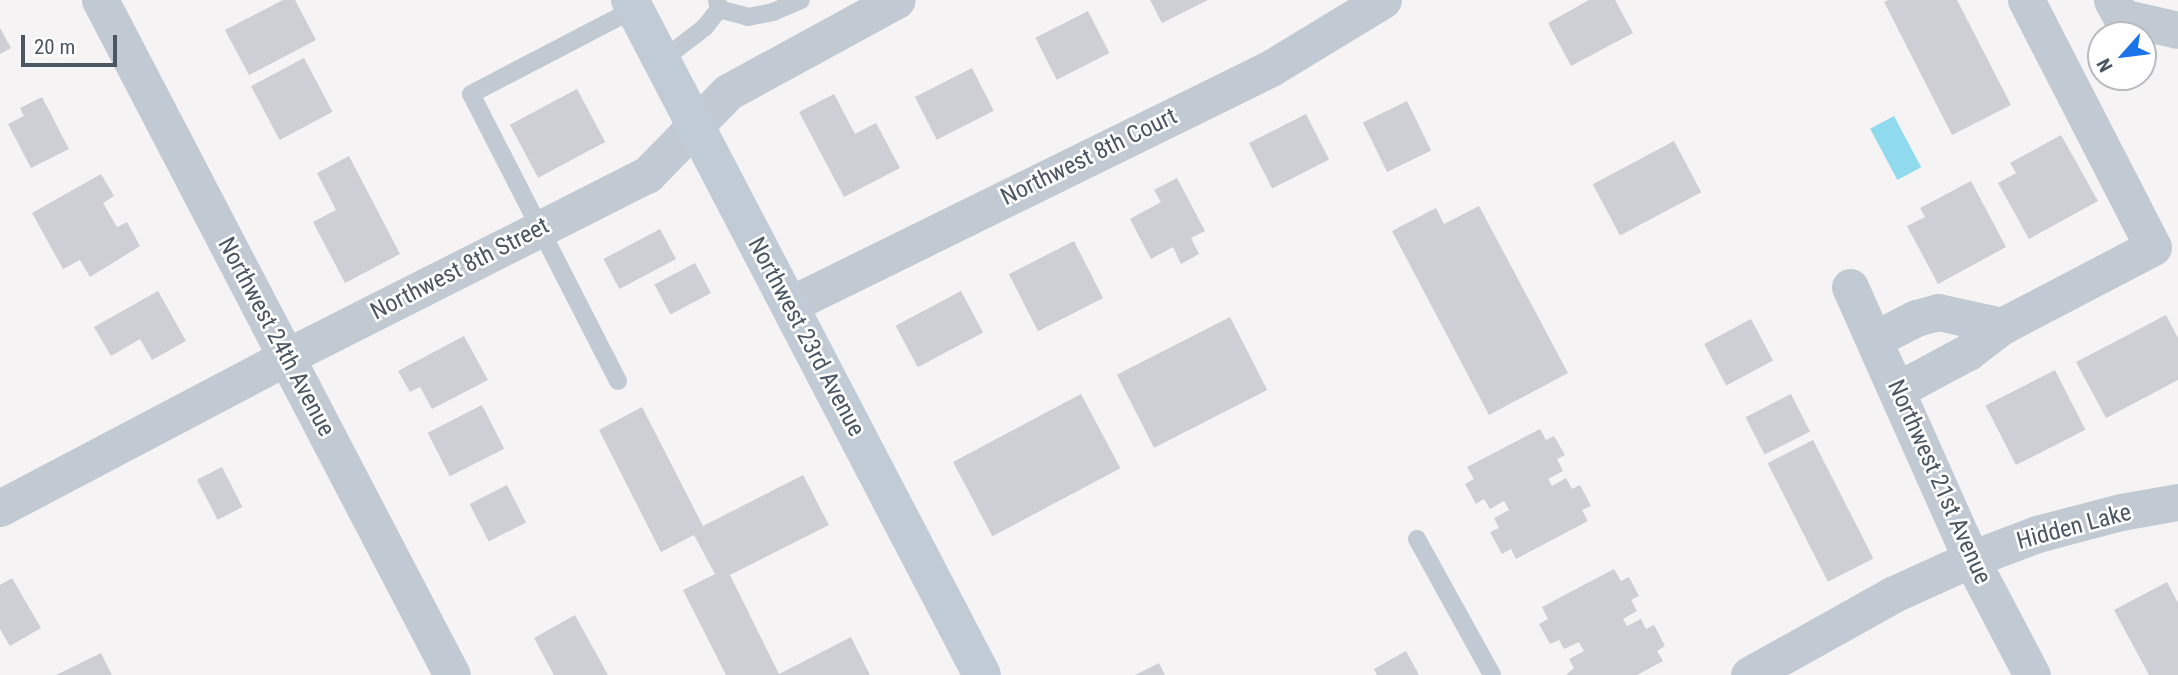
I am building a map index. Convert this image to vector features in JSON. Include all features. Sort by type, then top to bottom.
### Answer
[{"type":"main road","name":"Northwest 23rd Avenue","points":[[632,4],[982,675]]},
{"type":"street","name":"Northwest 24th Avenue","points":[[100,0],[452,675]]},
{"type":"street","name":"Northwest 8th Court","points":[[789,305],[1271,68],[1383,0]]},
{"type":"street","points":[[1898,390],[1968,352],[2001,326],[2153,247],[2026,0]]},
{"type":"street","points":[[2112,0],[2121,16],[2178,30]]},
{"type":"street","name":"Northwest 8th Street","points":[[0,509],[286,357],[647,175],[728,92],[883,3]]},
{"type":"street","name":"Northwest 21st Avenue","points":[[1850,287],[1971,559],[2032,675]]},
{"type":"street","points":[[1875,339],[1916,318],[1938,312],[2001,326]]},
{"type":"street","name":"Hidden Lake","points":[[1749,675],[1894,594],[1971,559],[2037,534],[2121,512],[2178,502]]},
{"type":"lane","points":[[662,61],[705,27],[718,5],[748,17],[773,12],[801,0]]},
{"type":"lane","points":[[618,381],[471,94],[632,4]]},
{"type":"lane","points":[[1417,539],[1492,675]]},
{"type":"water","points":[[1894,116],[1921,167],[1897,180],[1870,129]]},
{"type":"building","points":[[283,0],[295,0],[316,40],[249,75],[225,30]]},
{"type":"building","points":[[1150,0],[1208,0],[1162,23]]},
{"type":"building","points":[[1589,0],[1615,0],[1633,33],[1571,66],[1548,23]]},
{"type":"building","points":[[1957,0],[2011,105],[1952,135],[1884,2]]},
{"type":"building","points":[[1088,11],[1109,53],[1057,80],[1035,38]]},
{"type":"building","points":[[0,28],[11,48],[0,54]]},
{"type":"building","points":[[304,58],[333,112],[280,140],[251,86]]},
{"type":"building","points":[[972,68],[994,111],[937,140],[915,97]]},
{"type":"building","points":[[577,89],[605,142],[538,178],[510,125]]},
{"type":"building","points":[[834,94],[855,134],[876,123],[900,168],[844,197],[799,112]]},
{"type":"building","points":[[42,97],[69,149],[31,168],[8,124],[24,116],[20,108]]},
{"type":"building","points":[[1407,101],[1431,150],[1387,172],[1363,122]]},
{"type":"building","points":[[1306,114],[1329,159],[1272,188],[1249,143]]},
{"type":"building","points":[[2061,135],[2098,201],[2029,239],[1998,183],[2016,173],[2010,163]]},
{"type":"building","points":[[1674,141],[1701,192],[1620,235],[1593,184]]},
{"type":"building","points":[[349,156],[400,254],[345,283],[313,222],[336,210],[317,173]]},
{"type":"building","points":[[101,174],[114,196],[103,203],[117,227],[127,222],[140,246],[90,277],[80,260],[63,269],[32,213]]},
{"type":"building","points":[[1177,178],[1205,231],[1191,238],[1199,254],[1181,264],[1173,247],[1151,259],[1130,219],[1161,202],[1154,190]]},
{"type":"building","points":[[1971,181],[2006,247],[1938,284],[1907,226],[1925,217],[1920,208]]},
{"type":"building","points":[[1479,206],[1568,373],[1489,415],[1392,231],[1436,208],[1444,224]]},
{"type":"building","points":[[660,229],[676,259],[619,289],[603,259]]},
{"type":"building","points":[[1074,241],[1103,298],[1038,331],[1009,274]]},
{"type":"building","points":[[695,263],[711,293],[670,315],[654,285]]},
{"type":"building","points":[[158,291],[186,341],[152,360],[140,339],[111,356],[94,327]]},
{"type":"building","points":[[961,291],[983,332],[918,367],[896,326]]},
{"type":"building","points":[[2166,315],[2178,338],[2178,380],[2106,418],[2076,362]]},
{"type":"building","points":[[1230,317],[1267,390],[1154,448],[1117,375]]},
{"type":"building","points":[[1751,319],[1773,360],[1726,385],[1704,344]]},
{"type":"building","points":[[464,336],[488,380],[432,409],[420,387],[410,392],[398,371]]},
{"type":"building","points":[[2055,370],[2085,430],[2016,465],[1986,405]]},
{"type":"building","points":[[1081,394],[1120,468],[992,536],[953,462]]},
{"type":"building","points":[[1791,394],[1810,431],[1765,455],[1746,417]]},
{"type":"building","points":[[482,405],[504,449],[450,476],[428,433]]},
{"type":"building","points":[[642,407],[703,526],[803,475],[829,525],[730,575],[779,674],[851,637],[870,675],[726,675],[683,590],[715,574],[694,535],[661,552],[599,430]]},
{"type":"building","points":[[1540,429],[1546,440],[1554,436],[1565,455],[1557,459],[1563,471],[1548,479],[1552,486],[1566,478],[1572,489],[1580,485],[1591,506],[1582,510],[1588,521],[1516,559],[1511,549],[1502,554],[1490,532],[1499,528],[1494,518],[1509,510],[1504,501],[1490,509],[1484,499],[1476,504],[1465,484],[1474,479],[1467,467]]},
{"type":"building","points":[[1813,440],[1873,559],[1828,582],[1768,463]]},
{"type":"building","points":[[222,467],[242,507],[217,520],[197,480]]},
{"type":"building","points":[[507,485],[526,522],[489,541],[470,504]]},
{"type":"building","points":[[1614,569],[1621,581],[1629,577],[1639,596],[1631,600],[1637,611],[1623,619],[1627,626],[1641,619],[1646,629],[1654,625],[1665,646],[1657,651],[1663,661],[1637,675],[1566,675],[1574,668],[1569,659],[1584,651],[1579,642],[1564,649],[1559,640],[1550,644],[1539,624],[1548,619],[1542,607]]},
{"type":"building","points":[[12,578],[41,628],[10,646],[0,629],[0,585]]},
{"type":"building","points":[[2167,582],[2178,603],[2178,675],[2149,675],[2114,610]]},
{"type":"building","points":[[575,615],[608,675],[554,675],[534,638]]},
{"type":"building","points":[[1406,651],[1419,675],[1377,675],[1374,669]]},
{"type":"building","points":[[101,653],[112,675],[56,675]]},
{"type":"building","points":[[1159,663],[1165,675],[1135,675]]}]
